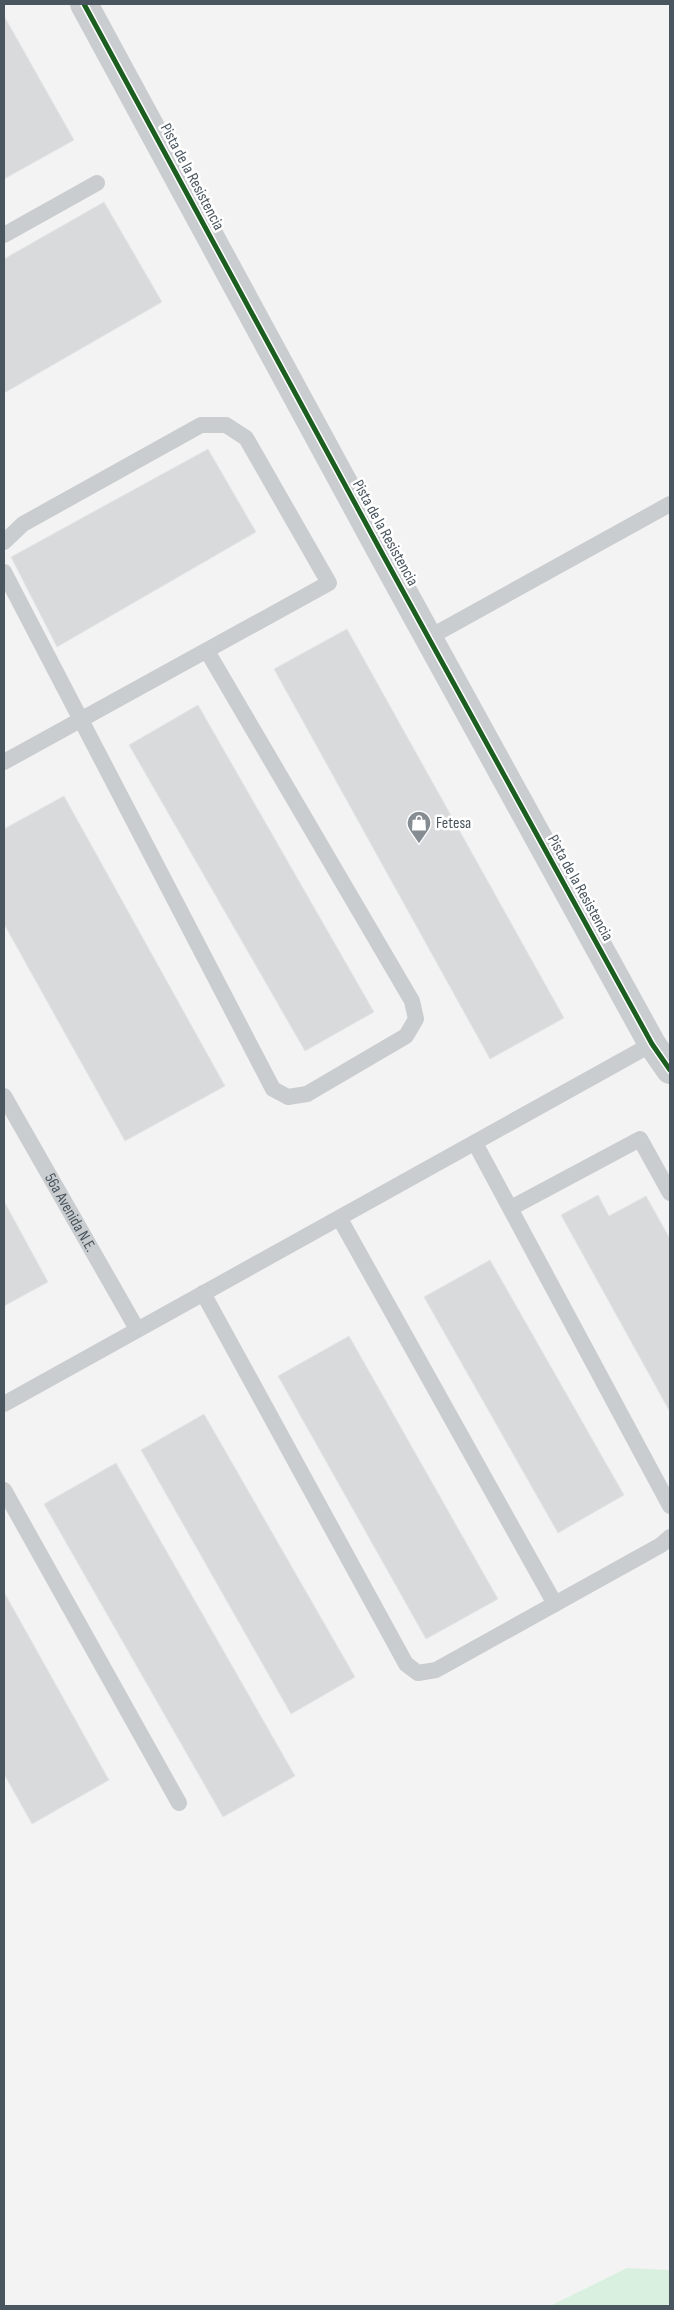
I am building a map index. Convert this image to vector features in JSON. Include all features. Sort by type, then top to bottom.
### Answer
[{"type":"street","name":"Pista de la Resistencia","points":[[92,6],[428,638],[652,1044],[670,1070]]},
{"type":"lane","points":[[4,235],[96,182]]},
{"type":"lane","points":[[4,542],[23,524],[201,425],[226,425],[246,438],[329,583],[4,762]]},
{"type":"lane","points":[[428,638],[670,504]]},
{"type":"lane","points":[[4,572],[273,1088],[288,1097],[307,1094],[406,1036],[416,1019],[412,1001],[207,651]]},
{"type":"lane","points":[[4,1404],[652,1044]]},
{"type":"lane","name":"56a Avenida N.E.","points":[[4,1096],[137,1329]]},
{"type":"lane","points":[[511,1208],[640,1139],[670,1193]]},
{"type":"lane","points":[[475,1143],[670,1506]]},
{"type":"lane","points":[[340,1219],[555,1604]]},
{"type":"lane","points":[[203,1293],[406,1664],[418,1673],[436,1670],[661,1545],[670,1537]]},
{"type":"lane","points":[[4,1490],[179,1803]]},
{"type":"green space","points":[[627,2268],[670,2270],[670,2306],[550,2306]]},
{"type":"building","points":[[4,16],[74,140],[4,179]]},
{"type":"building","points":[[104,202],[162,302],[4,393],[4,259]]},
{"type":"building","points":[[208,449],[256,532],[57,647],[11,557]]},
{"type":"building","name":"Fetesa","points":[[347,629],[564,1018],[490,1059],[274,669]]},
{"type":"building","points":[[198,705],[374,1012],[305,1051],[129,745]]},
{"type":"building","points":[[64,796],[225,1086],[125,1141],[4,924],[4,829]]},
{"type":"building","points":[[598,1195],[609,1216],[646,1196],[670,1239],[670,1412],[561,1215]]},
{"type":"building","points":[[4,1201],[48,1282],[4,1306]]},
{"type":"building","points":[[490,1260],[624,1495],[558,1533],[424,1297]]},
{"type":"building","points":[[349,1336],[498,1599],[426,1639],[278,1376]]},
{"type":"building","points":[[204,1414],[355,1677],[291,1714],[141,1450]]},
{"type":"building","points":[[116,1463],[295,1776],[223,1817],[44,1504]]},
{"type":"building","points":[[4,1592],[109,1780],[32,1824],[4,1774]]},
{"type":"cycle path","points":[[84,4],[383,555],[652,1044],[670,1070]]},
{"type":"place","name":"Fetesa","points":[[419,844]]}]
